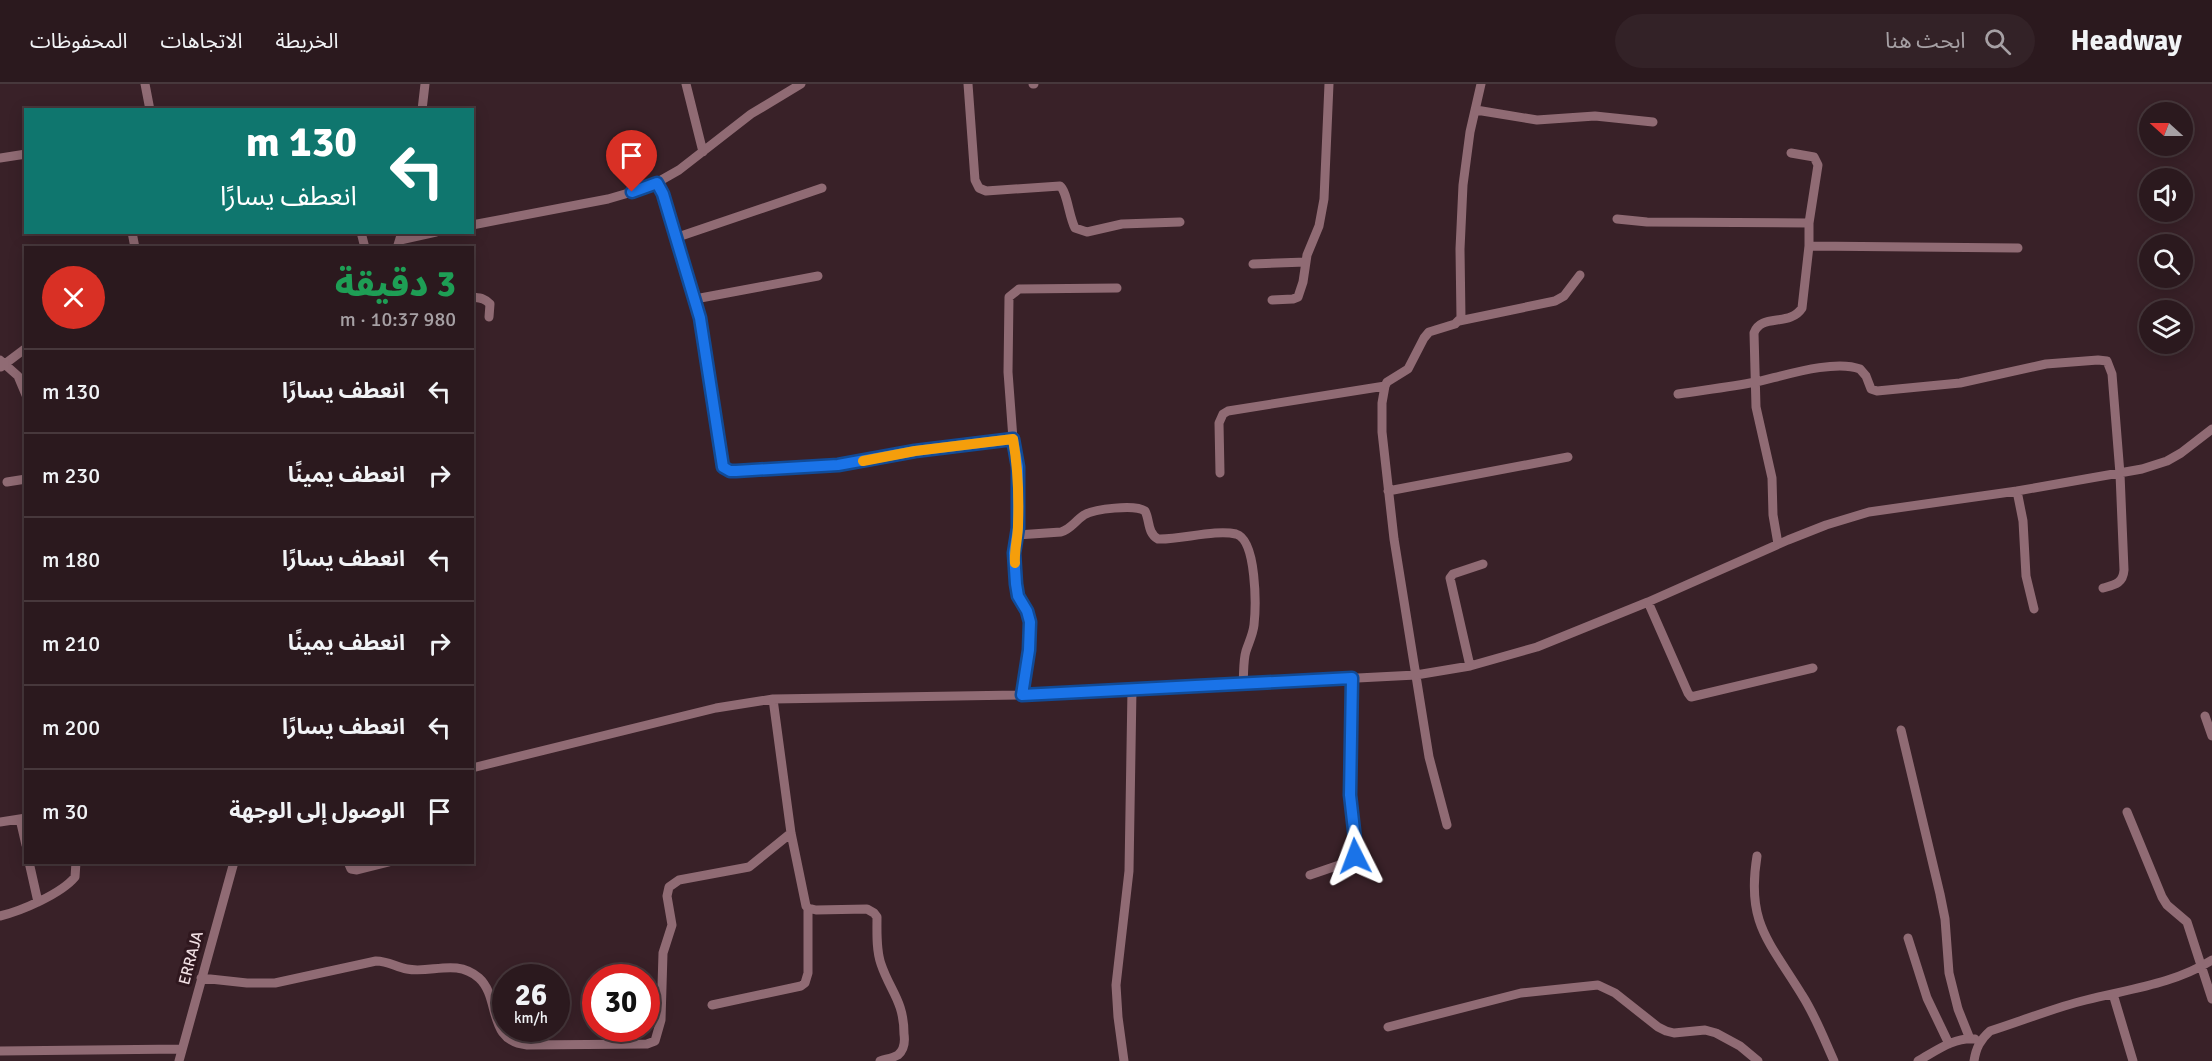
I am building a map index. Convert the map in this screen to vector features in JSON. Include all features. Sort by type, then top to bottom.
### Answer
[{"type":"street","points":[[146,84],[150,108]]},
{"type":"street","points":[[422,108],[425,84]]},
{"type":"street","points":[[686,84],[703,152]]},
{"type":"street","points":[[782,84],[782,95]]},
{"type":"street","points":[[474,225],[608,199],[657,183],[679,170],[751,114],[801,84]]},
{"type":"street","points":[[968,84],[975,180],[976,185],[982,190],[1060,186],[1065,190],[1068,212],[1076,228],[1087,232],[1122,224],[1180,222]]},
{"type":"street","points":[[1272,300],[1298,297],[1306,262],[1319,226],[1324,200],[1329,84]]},
{"type":"street","points":[[1459,321],[1462,312],[1460,249],[1463,185],[1470,132],[1481,84]]},
{"type":"street","points":[[1476,110],[1550,121],[1595,116],[1653,122]]},
{"type":"street","points":[[1778,544],[1773,515],[1772,477],[1756,406],[1754,333],[1756,327],[1761,323],[1789,318],[1802,308],[1809,246],[1809,223],[1818,165],[1814,157],[1791,153]]},
{"type":"street","points":[[0,158],[24,154]]},
{"type":"street","points":[[657,183],[695,298],[708,362],[720,459],[726,470],[838,465],[915,451],[1013,439]]},
{"type":"street","points":[[675,238],[822,188]]},
{"type":"street","points":[[1617,219],[1647,222],[1809,223]]},
{"type":"street","points":[[400,240],[427,234]]},
{"type":"street","points":[[1809,246],[2018,248]]},
{"type":"street","points":[[1253,264],[1306,262]]},
{"type":"street","points":[[1447,825],[1429,758],[1388,491],[1382,432],[1385,386],[1408,369],[1429,332],[1459,321],[1555,301],[1564,296],[1580,275]]},
{"type":"street","points":[[695,298],[818,276]]},
{"type":"street","points":[[1022,695],[1029,650],[1030,622],[1016,590],[1014,553],[1017,535],[1018,467],[1013,439],[1008,372],[1008,308],[1011,294],[1019,289],[1117,288]]},
{"type":"street","points":[[474,297],[482,298],[490,304],[489,317]]},
{"type":"street","points":[[24,349],[2,364],[18,376],[24,390]]},
{"type":"street","points":[[1678,394],[1755,382],[1807,370],[1848,366],[1860,369],[1873,390],[1894,390],[1960,383],[2046,364],[2103,360],[2109,363],[2112,374],[2120,474],[2124,576],[2117,584],[2103,588]]},
{"type":"street","points":[[1220,473],[1219,423],[1222,414],[1228,411],[1385,386]]},
{"type":"street","points":[[474,768],[716,708],[773,699],[1022,695],[1416,675],[1470,666],[1537,647],[1826,525],[1869,513],[2120,474],[2167,461],[2211,432]]},
{"type":"street","points":[[1388,491],[1568,457]]},
{"type":"street","points":[[7,482],[24,479]]},
{"type":"street","points":[[2018,491],[2023,521],[2026,576],[2034,609]]},
{"type":"street","points":[[1017,535],[1061,532],[1067,530],[1084,515],[1092,512],[1131,507],[1145,510],[1150,531],[1158,539],[1236,534],[1247,546],[1254,573],[1256,598],[1254,625],[1244,660],[1243,683]]},
{"type":"street","points":[[1470,666],[1450,578],[1453,574],[1483,564]]},
{"type":"street","points":[[1648,602],[1691,697],[1813,668]]},
{"type":"street","points":[[1310,875],[1351,861],[1356,848],[1350,795],[1352,678]]},
{"type":"street","points":[[1124,1061],[1116,985],[1129,871],[1132,689]]},
{"type":"street","points":[[712,1005],[801,986],[805,983],[808,973],[808,908],[791,833],[773,699]]},
{"type":"street","points":[[2205,716],[2212,736]]},
{"type":"street","points":[[1901,730],[1941,894],[1953,993],[1970,1039]]},
{"type":"street","points":[[2127,812],[2162,897],[2187,922],[2212,999]]},
{"type":"street","points":[[0,822],[23,819]]},
{"type":"street","points":[[201,978],[247,983],[275,983],[376,961],[411,970],[437,968],[467,970],[481,980],[489,992],[498,1025],[515,1042],[527,1044],[647,1044],[655,1041],[660,1028],[663,955],[672,925],[669,887],[679,880],[749,867],[791,833]]},
{"type":"street","points":[[1757,856],[1753,881],[1757,918],[1773,951],[1806,1001],[1834,1061]]},
{"type":"street","points":[[29,864],[38,902]]},
{"type":"street","points":[[0,916],[38,902],[73,880],[76,864]]},
{"type":"street","name":"ERRAJA","points":[[179,1061],[233,864]]},
{"type":"street","points":[[349,864],[353,870],[380,864]]},
{"type":"street","points":[[808,908],[816,910],[867,909],[874,912],[877,917],[881,964],[899,1000],[904,1029],[904,1045],[901,1051],[898,1055],[880,1061]]},
{"type":"street","points":[[1908,938],[1927,998],[1949,1044]]},
{"type":"street","points":[[1974,1061],[1981,1040],[1990,1031],[2083,1001],[2163,982],[2201,967],[2212,960]]},
{"type":"street","points":[[1388,1027],[1521,993],[1598,985],[1615,993],[1666,1031],[1705,1030],[1716,1033],[1740,1046],[1758,1061]]},
{"type":"street","points":[[2113,994],[2133,1061]]},
{"type":"street","points":[[1918,1061],[1949,1044],[1970,1039],[1981,1040]]},
{"type":"street","points":[[0,1051],[182,1049]]},
{"type":"slow traffic","points":[[863,461],[915,451],[1013,439],[1018,467],[1018,528],[1015,563]]},
{"type":"route","points":[[632,192],[657,183],[663,194],[700,318],[720,459],[726,470],[838,465],[915,451],[1013,439],[1018,467],[1018,528],[1014,553],[1016,590],[1030,622],[1029,650],[1022,695],[1352,678],[1350,795],[1355,856]]}]
